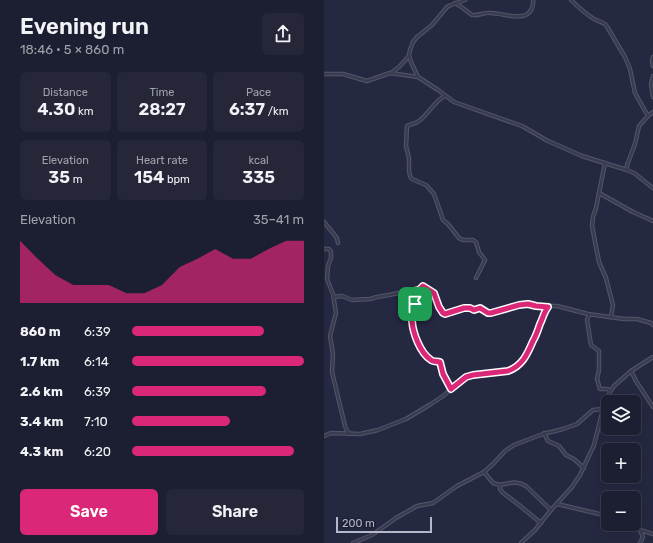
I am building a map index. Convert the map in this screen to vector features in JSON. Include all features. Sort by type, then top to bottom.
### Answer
[{"type":"street","points":[[324,74],[343,74],[367,82],[390,73],[399,67],[409,55],[413,42],[417,37],[432,25],[447,8],[455,3],[465,0]]},
{"type":"street","points":[[455,3],[472,15],[490,12],[500,15],[522,16],[532,10],[534,4],[533,0]]},
{"type":"street","points":[[571,0],[594,19],[604,22],[606,25],[625,57],[630,69],[636,93],[648,116]]},
{"type":"street","points":[[409,55],[418,77]]},
{"type":"street","points":[[653,57],[653,66]]},
{"type":"street","points":[[390,73],[418,77],[454,102],[522,126],[548,141],[582,156],[634,173],[653,188]]},
{"type":"street","points":[[653,76],[651,86],[653,97]]},
{"type":"street","points":[[445,96],[440,99],[419,121],[407,126],[406,146],[409,158],[410,176],[412,179],[426,185],[434,194],[443,220],[459,238],[463,240],[473,240],[476,242],[479,252],[485,260],[476,278]]},
{"type":"street","points":[[627,170],[628,162],[639,128],[653,112]]},
{"type":"street","points":[[605,163],[592,226],[599,262],[605,275],[613,304],[611,317]]},
{"type":"street","points":[[599,193],[629,210],[653,221]]},
{"type":"street","points":[[324,222],[337,238],[338,243]]},
{"type":"street","points":[[324,249],[329,249],[331,252],[327,279],[334,297],[336,313],[330,336],[333,354],[332,372],[345,426],[347,431],[351,434]]},
{"type":"street","points":[[334,297],[342,296],[352,300],[370,299],[419,290],[423,286],[434,293],[439,307],[445,314],[468,308],[474,310],[480,308],[488,313],[491,313],[528,304],[548,307],[558,306],[590,314],[637,319],[653,325]]},
{"type":"street","points":[[410,292],[416,310],[411,320],[417,342],[423,352],[431,360],[434,362],[440,362],[443,374],[451,389]]},
{"type":"street","points":[[324,436],[334,433],[370,433],[402,421],[443,396],[466,377],[513,369],[526,356],[548,307]]},
{"type":"street","points":[[590,314],[587,320],[591,345],[599,350],[599,370],[597,381],[600,389],[608,389],[610,391]]},
{"type":"street","points":[[608,395],[614,386],[631,371],[653,357]]},
{"type":"street","points":[[631,371],[653,407]]},
{"type":"street","points":[[353,543],[372,535],[396,518],[417,506],[433,503],[457,486],[484,472],[505,451],[514,445],[544,433],[577,424],[593,410],[601,409]]},
{"type":"street","points":[[521,543],[535,530],[557,504],[572,486],[584,468],[594,445],[601,417]]},
{"type":"street","points":[[544,433],[548,441],[558,445],[566,455],[574,459],[584,468]]},
{"type":"street","points":[[484,472],[493,483],[500,485],[516,482],[526,486],[551,510]]},
{"type":"street","points":[[500,485],[502,492],[541,523]]},
{"type":"street","points":[[557,504],[601,514]]},
{"type":"street","points":[[641,530],[653,534]]},
{"type":"street","points":[[640,531],[643,537],[640,543]]},
{"type":"route","points":[[423,286],[434,293],[439,307],[445,314],[464,308],[476,310],[482,308],[488,313],[491,313],[502,309],[528,304],[548,307],[524,360],[508,371],[478,374],[466,377],[451,389],[443,374],[440,362],[434,362],[431,360],[423,352],[417,342],[411,320],[416,310],[415,304],[410,292],[419,290],[423,286]]}]
